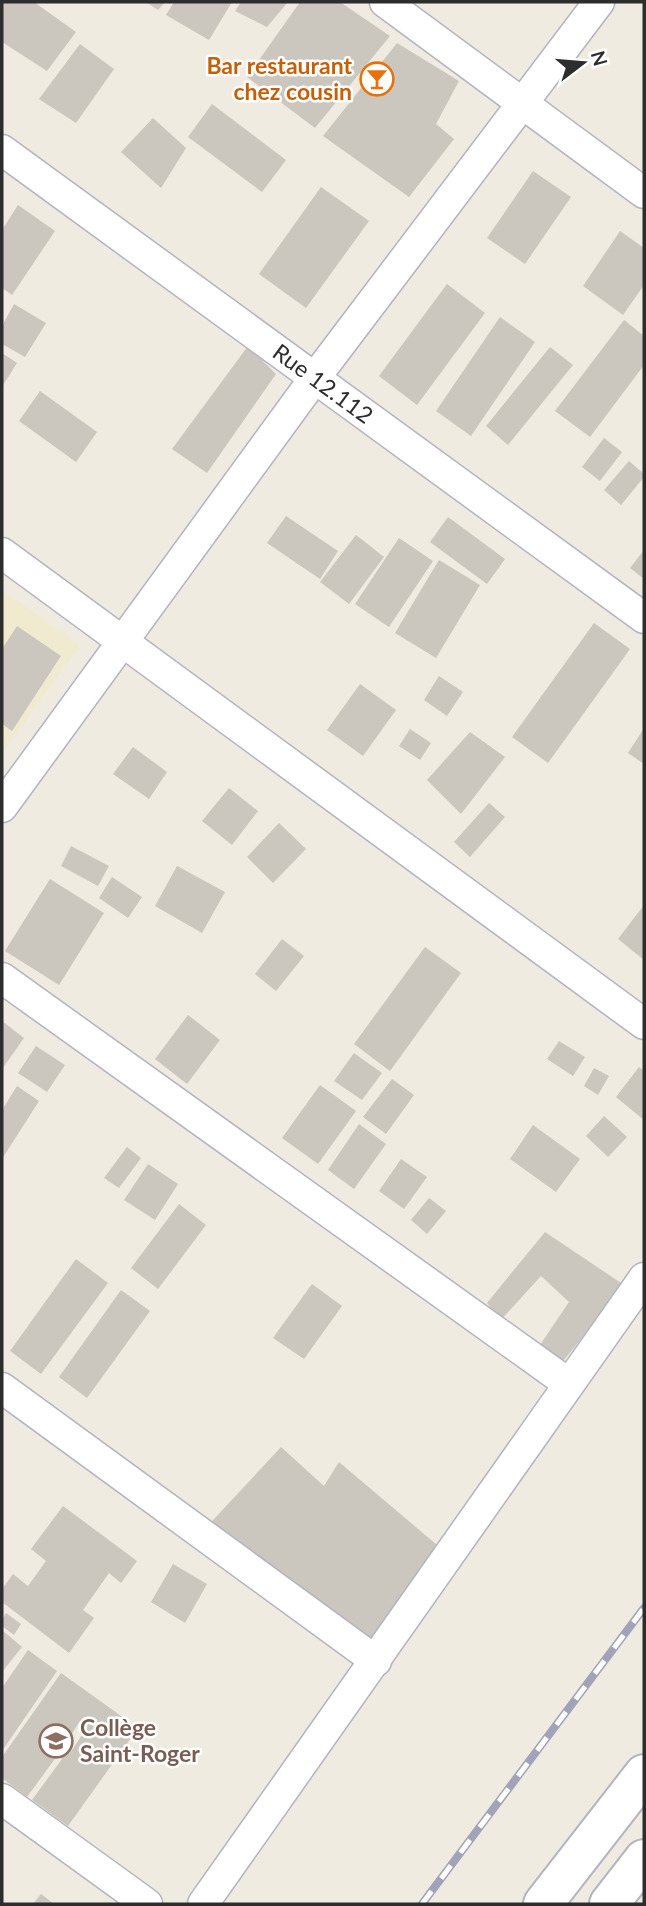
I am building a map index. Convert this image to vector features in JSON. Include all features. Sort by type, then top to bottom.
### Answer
[{"type":"main road","points":[[543,1904],[644,1774]]},
{"type":"main road","points":[[609,1904],[641,1868]]},
{"type":"street","points":[[385,2],[644,193]]},
{"type":"street","points":[[2,807],[125,642],[314,379],[599,2]]},
{"type":"street","name":"Rue 12.112","points":[[2,150],[644,618]]},
{"type":"street","points":[[2,553],[644,1024]]},
{"type":"street","points":[[2,978],[569,1384]]},
{"type":"street","points":[[203,1904],[644,1279]]},
{"type":"street","points":[[2,1388],[376,1661]]},
{"type":"street","points":[[2,1799],[147,1904]]},
{"type":"shaded area","points":[[2,590],[80,645],[2,753]]},
{"type":"building","points":[[2,2],[34,2],[76,32],[47,71],[2,42]]},
{"type":"building","points":[[146,2],[165,2],[158,10]]},
{"type":"building","points":[[174,2],[232,2],[209,40],[166,15]]},
{"type":"building","points":[[241,2],[288,2],[267,27],[235,11]]},
{"type":"building","points":[[300,2],[340,2],[390,36],[315,128],[247,77]]},
{"type":"building","points":[[397,43],[459,81],[436,124],[454,139],[409,197],[323,136]]},
{"type":"building","points":[[80,44],[114,69],[76,123],[39,99]]},
{"type":"building","points":[[212,104],[286,160],[262,192],[188,137]]},
{"type":"building","points":[[153,118],[186,148],[161,188],[121,152]]},
{"type":"building","points":[[533,171],[571,197],[525,264],[487,238]]},
{"type":"building","points":[[321,187],[369,221],[306,308],[259,274]]},
{"type":"building","points":[[18,205],[55,231],[12,295],[2,288],[2,230]]},
{"type":"building","points":[[620,231],[644,248],[644,285],[623,315],[583,286]]},
{"type":"building","points":[[447,284],[485,313],[417,405],[379,376]]},
{"type":"building","points":[[14,304],[46,323],[25,357],[2,344],[2,326]]},
{"type":"building","points":[[500,317],[535,342],[471,436],[436,411]]},
{"type":"building","points":[[624,320],[644,336],[644,365],[590,437],[555,411]]},
{"type":"building","points":[[248,346],[276,374],[207,473],[172,449]]},
{"type":"building","points":[[550,347],[573,365],[508,445],[486,426]]},
{"type":"building","points":[[2,353],[17,363],[2,387]]},
{"type":"building","points":[[40,391],[97,432],[76,462],[19,421]]},
{"type":"building","points":[[604,438],[622,452],[600,481],[582,467]]},
{"type":"building","points":[[629,461],[644,477],[621,505],[604,490]]},
{"type":"building","points":[[286,516],[338,551],[320,579],[267,543]]},
{"type":"building","points":[[448,517],[505,559],[487,584],[430,542]]},
{"type":"building","points":[[356,535],[384,557],[349,604],[320,582]]},
{"type":"building","points":[[399,538],[433,561],[389,627],[355,604]]},
{"type":"building","points":[[644,550],[644,579],[630,568]]},
{"type":"building","points":[[439,560],[480,585],[436,658],[395,633]]},
{"type":"building","points":[[594,623],[630,649],[548,763],[512,737]]},
{"type":"building","points":[[17,626],[61,656],[12,731],[2,724],[2,649]]},
{"type":"building","points":[[439,676],[463,692],[447,716],[424,700]]},
{"type":"building","points":[[360,684],[396,710],[363,756],[327,730]]},
{"type":"building","points":[[644,728],[644,764],[628,753]]},
{"type":"building","points":[[410,729],[431,743],[420,760],[399,746]]},
{"type":"building","points":[[470,732],[505,757],[461,814],[427,780]]},
{"type":"building","points":[[133,747],[167,772],[149,799],[113,774]]},
{"type":"building","points":[[229,788],[258,811],[232,845],[202,821]]},
{"type":"building","points":[[489,803],[505,817],[470,857],[454,842]]},
{"type":"building","points":[[279,823],[306,849],[273,883],[247,857]]},
{"type":"building","points":[[71,846],[109,866],[98,886],[61,866]]},
{"type":"building","points":[[177,866],[225,892],[202,933],[155,906]]},
{"type":"building","points":[[112,877],[142,897],[128,918],[99,898]]},
{"type":"building","points":[[50,879],[104,913],[59,985],[5,951]]},
{"type":"building","points":[[644,905],[644,960],[618,939]]},
{"type":"building","points":[[282,939],[304,956],[276,991],[255,974]]},
{"type":"building","points":[[425,947],[461,973],[390,1071],[354,1044]]},
{"type":"building","points":[[188,1015],[220,1040],[187,1084],[155,1059]]},
{"type":"building","points":[[2,1021],[24,1038],[2,1069]]},
{"type":"building","points":[[559,1041],[585,1057],[573,1076],[547,1059]]},
{"type":"building","points":[[36,1046],[65,1065],[47,1092],[18,1073]]},
{"type":"building","points":[[354,1053],[382,1073],[362,1100],[334,1081]]},
{"type":"building","points":[[639,1067],[644,1071],[644,1120],[616,1097]]},
{"type":"building","points":[[594,1068],[609,1076],[598,1095],[584,1086]]},
{"type":"building","points":[[392,1079],[414,1095],[386,1134],[363,1117]]},
{"type":"building","points":[[320,1085],[356,1111],[318,1164],[282,1138]]},
{"type":"building","points":[[17,1086],[39,1101],[2,1159],[2,1110]]},
{"type":"building","points":[[604,1116],[627,1137],[608,1157],[586,1136]]},
{"type":"building","points":[[359,1124],[386,1144],[354,1189],[328,1170]]},
{"type":"building","points":[[533,1125],[580,1159],[556,1192],[510,1159]]},
{"type":"building","points":[[127,1147],[141,1158],[119,1188],[104,1178]]},
{"type":"building","points":[[401,1159],[427,1177],[404,1209],[379,1191]]},
{"type":"building","points":[[148,1164],[178,1184],[155,1220],[124,1200]]},
{"type":"building","points":[[429,1198],[446,1211],[427,1234],[411,1220]]},
{"type":"building","points":[[179,1204],[206,1225],[158,1289],[131,1268]]},
{"type":"building","points":[[545,1232],[624,1285],[560,1365],[540,1345],[569,1302],[541,1276],[500,1321],[487,1303]]},
{"type":"building","points":[[76,1259],[108,1283],[41,1374],[10,1351]]},
{"type":"building","points":[[312,1284],[342,1306],[304,1359],[273,1338]]},
{"type":"building","points":[[121,1290],[150,1311],[87,1398],[59,1377]]},
{"type":"building","points":[[281,1447],[324,1486],[339,1462],[437,1545],[368,1649],[201,1533]]},
{"type":"building","points":[[63,1506],[137,1561],[121,1583],[109,1573],[83,1610],[94,1618],[69,1653],[2,1602],[2,1589],[13,1574],[28,1586],[46,1561],[31,1549]]},
{"type":"building","points":[[173,1564],[207,1584],[185,1623],[151,1602]]},
{"type":"building","points":[[6,1613],[21,1624],[14,1635],[2,1626]]},
{"type":"building","points":[[2,1630],[22,1647],[2,1672]]},
{"type":"building","points":[[28,1650],[57,1671],[2,1751],[2,1688]]},
{"type":"building","points":[[61,1673],[138,1728],[68,1826],[32,1800],[62,1759],[57,1756],[27,1797],[2,1778],[2,1757]],"holes":[[[80,1721],[88,1726],[70,1753],[63,1748]]]},
{"type":"building","points":[[41,1894],[54,1904],[33,1904]]},
{"type":"railway","points":[[422,1904],[644,1608]]},
{"type":"place","name":"Bar restaurant chez cousin","points":[[377,79]]},
{"type":"place","name":"Collège Saint-Roger","points":[[56,1741]]}]
